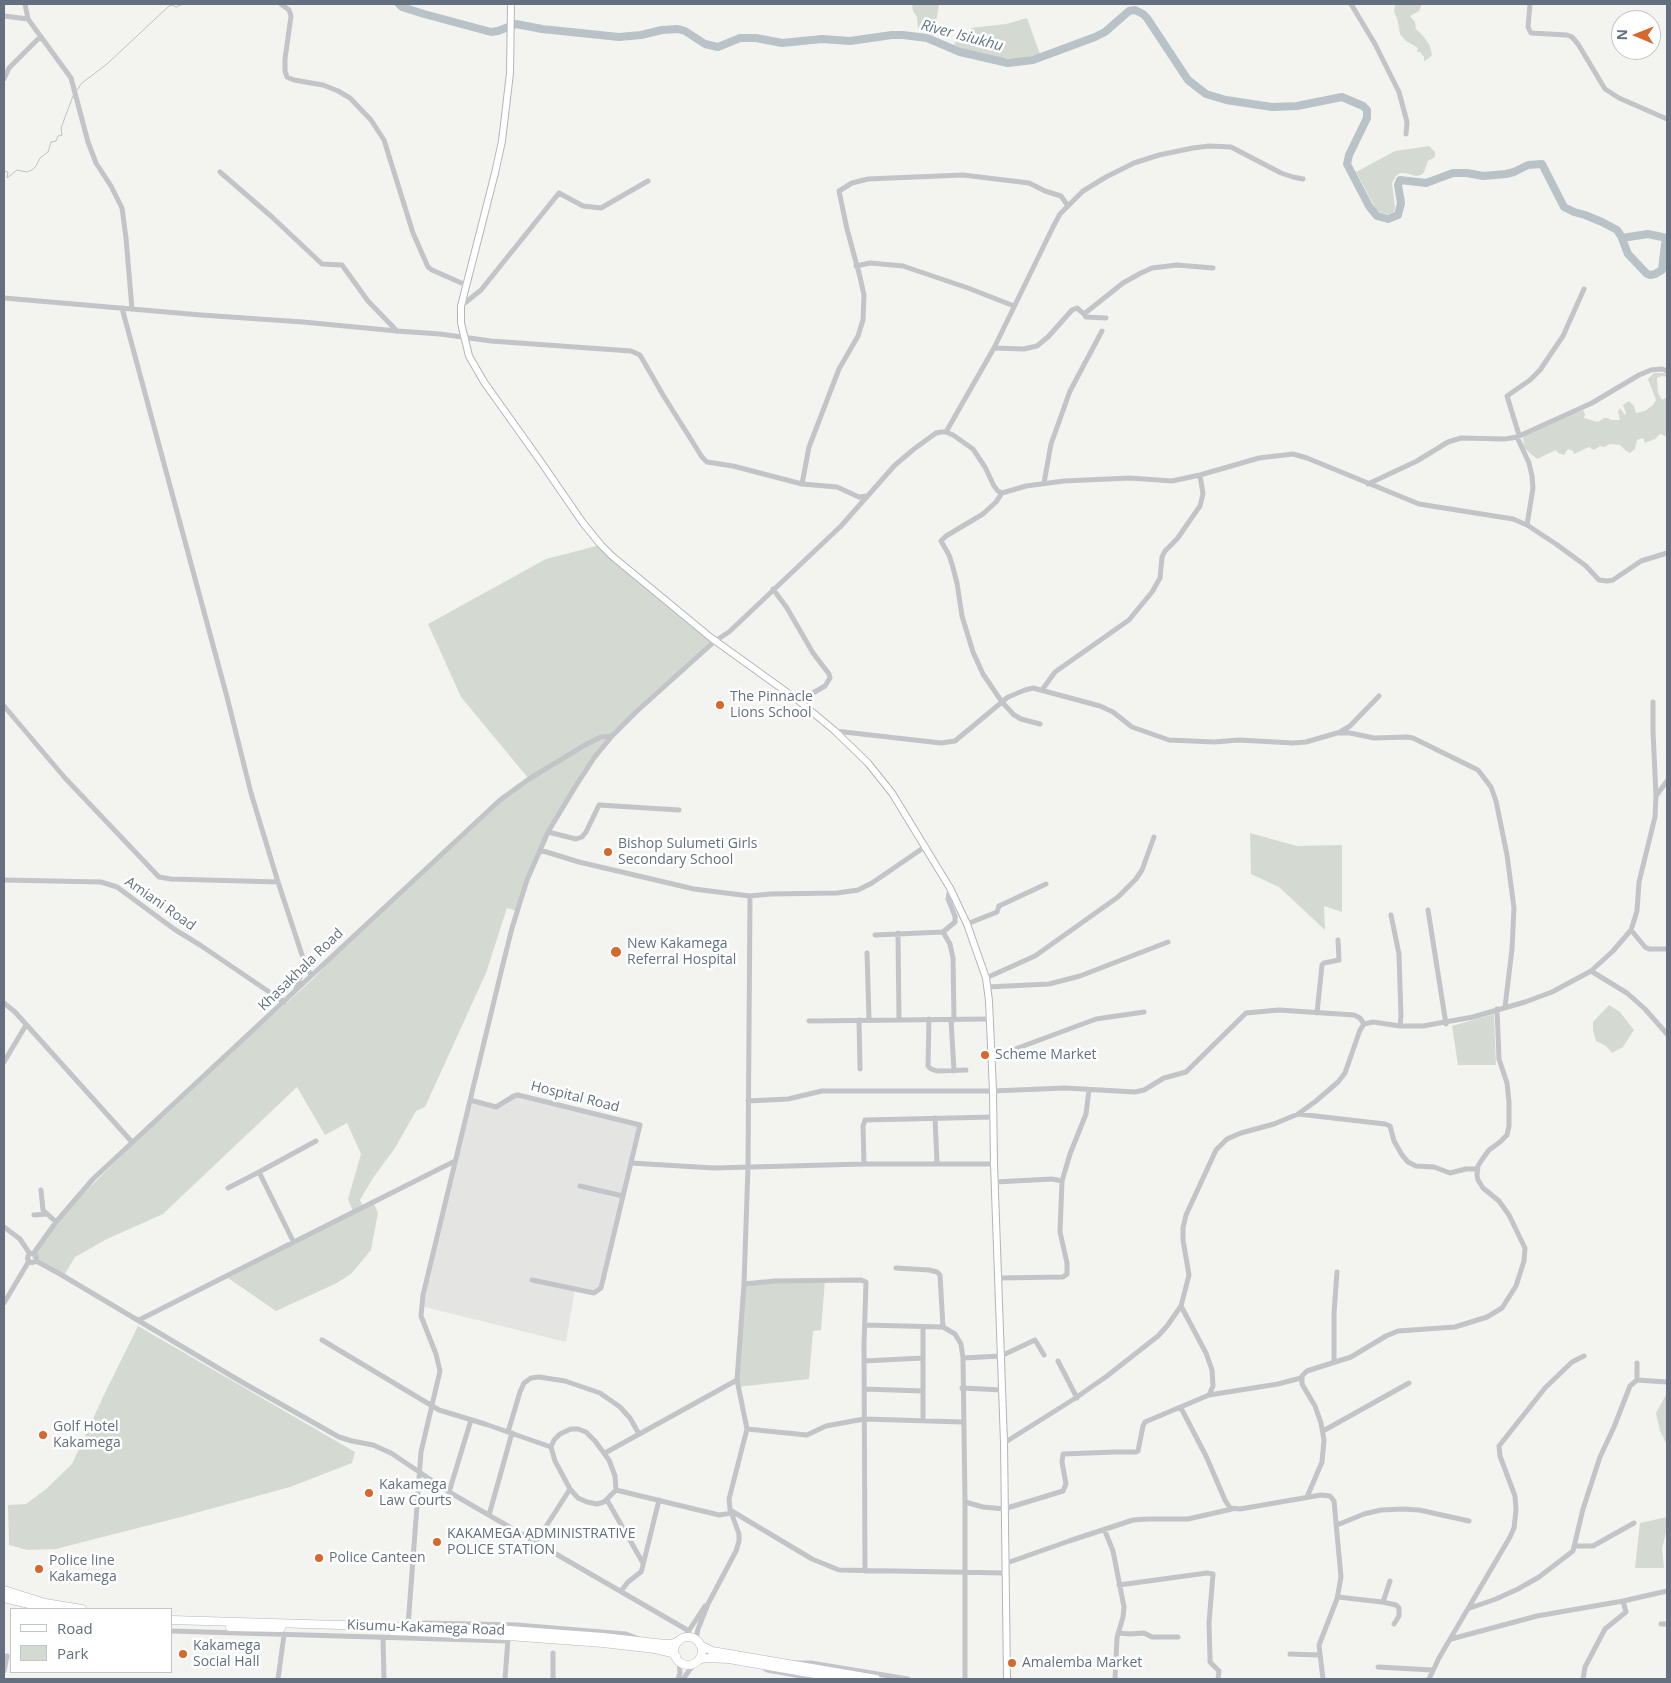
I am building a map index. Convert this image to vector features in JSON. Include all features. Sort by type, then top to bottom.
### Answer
[{"type":"highway","points":[[4,1590],[45,1603],[76,1608]]},
{"type":"highway","points":[[4,1598],[36,1608]]},
{"type":"highway","name":"Kisumu-Kakamega Road","points":[[172,1620],[408,1626],[569,1634],[672,1644],[682,1640]]},
{"type":"highway","name":"Kisumu-Kakamega Road","points":[[172,1625],[408,1632],[625,1645],[672,1653],[677,1659]]},
{"type":"highway","points":[[843,1679],[713,1657],[685,1664],[677,1659],[675,1650],[682,1640],[691,1638],[712,1651],[876,1679]]},
{"type":"highway","points":[[696,1662],[702,1651],[698,1642]]},
{"type":"main road","points":[[511,4],[510,73],[502,141],[461,306],[461,323],[469,356],[484,382],[600,545],[715,641],[799,701],[836,731],[868,763],[892,794],[926,846],[950,888],[967,924],[986,978],[992,1058],[1004,1443],[1004,1573],[1007,1679]]},
{"type":"street","points":[[25,4],[28,19],[74,84],[88,142],[96,163],[122,208],[132,309]]},
{"type":"street","points":[[282,4],[289,10],[291,16],[285,59],[287,77],[294,80],[318,83],[338,91],[350,98],[371,120],[384,140],[413,232],[428,266],[432,270],[466,285]]},
{"type":"street","points":[[1351,4],[1375,44],[1399,92],[1407,122],[1406,134]]},
{"type":"street","points":[[1530,4],[1528,27],[1531,33],[1567,35],[1572,37],[1605,89],[1620,98],[1667,119]]},
{"type":"street","points":[[4,16],[28,19]]},
{"type":"street","points":[[4,79],[9,68],[40,37]]},
{"type":"street","points":[[946,432],[994,348],[1060,214],[1083,191],[1134,163],[1159,155],[1209,146],[1231,147],[1281,173],[1304,178]]},
{"type":"street","points":[[220,172],[322,264],[342,265],[368,301],[397,331]]},
{"type":"street","points":[[802,484],[809,447],[839,369],[858,336],[863,320],[864,296],[839,191],[852,183],[868,179],[963,175],[1029,183],[1061,196],[1068,206]]},
{"type":"street","points":[[461,306],[481,290],[559,193],[583,206],[601,208],[648,181]]},
{"type":"street","points":[[856,266],[870,262],[903,266],[1014,306]]},
{"type":"street","points":[[1084,314],[1123,283],[1152,268],[1178,265],[1213,268]]},
{"type":"street","points":[[1526,525],[1533,488],[1532,476],[1507,396],[1530,380],[1540,370],[1562,336],[1584,289]]},
{"type":"street","points":[[4,298],[303,322],[634,352],[640,355],[663,395],[707,462],[732,466],[802,484],[837,487],[848,491],[858,498],[867,496]]},
{"type":"street","points":[[122,308],[251,793],[278,882],[305,964],[311,976]]},
{"type":"street","points":[[994,348],[1024,349],[1037,346],[1048,338],[1072,310],[1077,308],[1087,317],[1106,318]]},
{"type":"street","points":[[1044,483],[1051,444],[1070,391],[1102,332]]},
{"type":"street","points":[[1368,484],[1417,461],[1453,440],[1469,438],[1505,439],[1518,436],[1592,403],[1639,375],[1651,370],[1667,371]]},
{"type":"street","points":[[408,1626],[422,1445],[439,1378],[439,1363],[424,1326],[421,1311],[455,1161],[512,928],[527,880],[548,832],[594,758],[612,736],[715,641],[729,632],[841,526],[859,508],[867,496],[895,465],[914,449],[936,433],[946,432],[953,435],[973,449],[985,466],[994,486],[998,492],[1002,493]]},
{"type":"street","points":[[1040,724],[1021,720],[1014,715],[1002,702],[984,674],[973,652],[962,616],[952,564],[941,541],[946,536],[983,514],[996,502],[1002,493],[1026,486],[1044,483],[1130,478],[1172,481],[1258,458],[1293,454],[1419,504],[1505,518],[1526,525],[1586,566],[1599,580],[1613,580],[1641,561],[1667,553]]},
{"type":"street","points":[[1042,690],[1055,672],[1129,620],[1152,592],[1160,578],[1162,557],[1165,551],[1178,539],[1200,506],[1203,494],[1200,475]]},
{"type":"street","points":[[773,589],[787,608],[813,653],[829,674],[829,681],[825,686],[799,701]]},
{"type":"street","points":[[836,731],[941,743],[956,741],[1002,702],[1016,693],[1033,688],[1100,706],[1113,712],[1132,727],[1168,740],[1214,742],[1239,740],[1293,743],[1306,742],[1337,733],[1350,726],[1379,696]]},
{"type":"street","points":[[1004,1443],[1077,1398],[1158,1336],[1181,1306],[1189,1275],[1183,1228],[1186,1215],[1216,1150],[1220,1144],[1235,1135],[1274,1124],[1298,1114],[1338,1082],[1345,1073],[1360,1030],[1364,1024],[1373,1022],[1400,1026],[1423,1026],[1446,1024],[1525,1002],[1552,992],[1591,971],[1632,930],[1639,882],[1655,817],[1653,702]]},
{"type":"street","points":[[4,706],[65,778],[159,877],[278,882]]},
{"type":"street","points":[[1337,733],[1386,738],[1407,736],[1413,738],[1469,764],[1478,770],[1491,787],[1496,801],[1507,855],[1514,908],[1512,950],[1504,1007]]},
{"type":"street","name":"Khasakhala Road","points":[[32,1254],[80,1192],[500,800],[529,779],[585,745],[601,737],[612,736]]},
{"type":"street","points":[[1656,796],[1667,781]]},
{"type":"street","points":[[548,832],[576,839],[582,837],[599,806],[679,810]]},
{"type":"street","points":[[986,978],[1035,956],[1118,897],[1139,874],[1154,837]]},
{"type":"street","points":[[540,850],[579,862],[694,889],[750,896],[837,893],[858,890],[872,883],[926,846]]},
{"type":"street","name":"Amiani Road","points":[[4,880],[101,882],[117,887],[174,929],[284,1002]]},
{"type":"street","points":[[967,924],[997,912],[999,906],[1046,884]]},
{"type":"street","points":[[874,935],[943,932],[955,922],[948,899],[950,888]]},
{"type":"street","points":[[682,1640],[713,1593],[736,1551],[740,1534],[731,1511],[729,1499],[730,1489],[747,1429],[736,1380],[744,1284],[748,1166],[750,896]]},
{"type":"street","points":[[1428,910],[1446,1024]]},
{"type":"street","points":[[1391,915],[1399,954],[1400,1026]]},
{"type":"street","points":[[1632,930],[1644,947],[1667,949]]},
{"type":"street","points":[[943,932],[950,944],[953,958],[954,1071]]},
{"type":"street","points":[[898,933],[899,1019]]},
{"type":"street","points":[[1317,1013],[1322,966],[1324,963],[1340,960],[1338,940]]},
{"type":"street","points":[[987,987],[1049,984],[1080,976],[1168,942]]},
{"type":"street","points":[[867,953],[869,1020]]},
{"type":"street","points":[[296,990],[305,964]]},
{"type":"street","points":[[1591,971],[1627,993],[1645,1009],[1667,1034]]},
{"type":"street","points":[[4,1003],[7,1004],[132,1142]]},
{"type":"street","points":[[965,1502],[1004,1509],[1064,1490],[1066,1484],[1062,1459],[1064,1454],[1136,1452],[1138,1451],[1145,1422],[1209,1395],[1278,1384],[1301,1378],[1307,1371],[1351,1357],[1398,1331],[1455,1327],[1495,1314],[1506,1303],[1516,1286],[1524,1260],[1524,1248],[1519,1232],[1499,1201],[1483,1188],[1478,1180],[1477,1169],[1480,1160],[1507,1135],[1509,1126],[1507,1083],[1499,1059],[1496,1009]]},
{"type":"street","points":[[748,1101],[788,1098],[822,1091],[993,1091],[1065,1088],[1135,1092],[1144,1090],[1164,1078],[1186,1072],[1246,1013],[1279,1010],[1354,1016],[1360,1018],[1364,1024]]},
{"type":"street","points":[[992,1058],[1096,1019],[1144,1012]]},
{"type":"street","points":[[929,1019],[928,1066],[937,1071],[966,1070]]},
{"type":"street","points":[[810,1020],[990,1019]]},
{"type":"street","points":[[859,1020],[860,1069]]},
{"type":"street","points":[[4,1062],[26,1025]]},
{"type":"street","points":[[999,1278],[1062,1277],[1066,1274],[1066,1263],[1060,1232],[1062,1181],[1070,1154],[1086,1114],[1089,1090]]},
{"type":"street","name":"Hospital Road","points":[[470,1100],[496,1107],[518,1095],[640,1125],[631,1163]]},
{"type":"street","points":[[1298,1114],[1385,1124],[1390,1126],[1394,1141],[1402,1155],[1408,1162],[1416,1166],[1434,1167],[1450,1173],[1466,1169],[1477,1169]]},
{"type":"street","points":[[864,1164],[863,1126],[865,1120],[994,1117]]},
{"type":"street","points":[[935,1118],[937,1163]]},
{"type":"street","points":[[228,1188],[316,1141]]},
{"type":"street","points":[[139,1320],[455,1161]]},
{"type":"street","points":[[532,1280],[594,1293],[601,1288],[631,1163],[714,1168],[864,1164],[994,1164]]},
{"type":"street","points":[[258,1172],[293,1241]]},
{"type":"street","points":[[995,1182],[1052,1179],[1062,1181]]},
{"type":"street","points":[[580,1186],[623,1196]]},
{"type":"street","points":[[41,1190],[43,1210],[56,1222]]},
{"type":"street","points":[[34,1215],[47,1214]]},
{"type":"street","points":[[4,1227],[20,1239],[32,1254],[36,1256],[36,1261]]},
{"type":"street","points":[[4,1303],[29,1261],[28,1256],[32,1254]]},
{"type":"street","points":[[29,1261],[36,1261],[339,1437],[381,1448],[449,1492],[689,1631]]},
{"type":"street","points":[[896,1268],[929,1270],[940,1275],[943,1327]]},
{"type":"street","points":[[1334,1362],[1334,1313],[1337,1272]]},
{"type":"street","points":[[744,1284],[775,1281],[863,1280],[866,1284],[864,1360],[865,1571]]},
{"type":"street","points":[[1181,1306],[1206,1354],[1212,1370],[1212,1386],[1209,1395]]},
{"type":"street","points":[[865,1325],[943,1327],[953,1332],[961,1344],[963,1358],[962,1422],[965,1502],[965,1679]]},
{"type":"street","points":[[923,1327],[923,1420]]},
{"type":"street","points":[[322,1340],[439,1410],[551,1447]]},
{"type":"street","points":[[963,1358],[1001,1356],[1035,1340],[1044,1355]]},
{"type":"street","points":[[1428,1679],[1450,1639],[1470,1609],[1514,1528],[1515,1496],[1500,1456],[1499,1446],[1545,1388],[1572,1362],[1584,1356]]},
{"type":"street","points":[[864,1360],[923,1358]]},
{"type":"street","points":[[1058,1361],[1077,1398]]},
{"type":"street","points":[[1637,1363],[1637,1380]]},
{"type":"street","points":[[490,1515],[520,1392],[524,1383],[531,1378],[539,1377],[564,1381],[600,1393],[620,1407],[630,1418],[639,1434]]},
{"type":"street","points":[[1301,1378],[1302,1384],[1315,1406],[1323,1431],[1324,1454],[1307,1497]]},
{"type":"street","points":[[605,1454],[736,1380]]},
{"type":"street","points":[[1470,1609],[1496,1599],[1539,1577],[1573,1551],[1583,1509],[1600,1457],[1630,1386],[1637,1380],[1667,1382]]},
{"type":"street","points":[[1323,1431],[1409,1383]]},
{"type":"street","points":[[962,1388],[1002,1390]]},
{"type":"street","points":[[864,1389],[923,1391]]},
{"type":"street","points":[[1182,1408],[1225,1500],[1228,1506],[1232,1508]]},
{"type":"street","points":[[747,1429],[807,1436],[826,1426],[864,1419],[962,1422]]},
{"type":"street","points":[[449,1492],[471,1420]]},
{"type":"street","points":[[571,1429],[578,1429],[586,1432],[605,1454],[615,1476],[616,1490],[607,1500],[597,1504],[578,1498],[570,1489],[555,1461],[551,1447],[554,1440],[560,1434],[571,1429]]},
{"type":"street","points":[[536,1542],[570,1489]]},
{"type":"street","points":[[616,1490],[719,1515],[731,1511],[812,1558],[839,1570],[964,1574],[1004,1573]]},
{"type":"street","points":[[1004,1564],[1133,1520],[1188,1519],[1232,1508],[1240,1509],[1321,1495],[1330,1496],[1335,1506],[1340,1563],[1338,1597],[1320,1641],[1319,1655],[1323,1679]]},
{"type":"street","points":[[607,1500],[643,1563]]},
{"type":"street","points":[[621,1591],[632,1577],[641,1572],[658,1500]]},
{"type":"street","points":[[1337,1525],[1364,1514],[1381,1510],[1403,1509],[1426,1511],[1468,1521]]},
{"type":"street","points":[[1574,1546],[1593,1546],[1634,1523]]},
{"type":"street","points":[[1104,1530],[1113,1551],[1124,1612],[1118,1633],[1115,1679]]},
{"type":"street","points":[[1119,1585],[1207,1573],[1213,1574],[1209,1623],[1210,1662],[1219,1671],[1218,1679]]},
{"type":"street","points":[[1382,1602],[1390,1581]]},
{"type":"street","points":[[1450,1639],[1537,1616],[1623,1601],[1667,1591]]},
{"type":"street","points":[[698,1642],[698,1629],[713,1593]]},
{"type":"street","points":[[1338,1597],[1396,1605],[1399,1608],[1399,1616],[1394,1624]]},
{"type":"street","points":[[1583,1679],[1585,1667],[1605,1629],[1626,1612],[1623,1601]]},
{"type":"street","points":[[1661,1624],[1667,1624]]},
{"type":"street","points":[[241,1628],[252,1634]]},
{"type":"street","points":[[172,1631],[383,1638],[508,1638],[505,1679]]},
{"type":"street","points":[[1118,1633],[1144,1633],[1152,1637],[1178,1637]]},
{"type":"street","points":[[278,1679],[284,1635]]},
{"type":"street","points":[[383,1638],[384,1679]]},
{"type":"street","points":[[553,1679],[554,1653]]},
{"type":"street","points":[[1290,1654],[1319,1655]]},
{"type":"street","points":[[4,1671],[7,1656]]},
{"type":"street","points":[[677,1659],[680,1673],[678,1679]]},
{"type":"street","points":[[683,1679],[696,1662]]},
{"type":"street","points":[[791,1664],[811,1662],[908,1679]]},
{"type":"street","points":[[760,1664],[767,1670],[819,1679]]},
{"type":"street","points":[[1378,1668],[1432,1670]]},
{"type":"shaded area","points":[[514,1096],[640,1126],[601,1287],[595,1292],[575,1288],[566,1342],[421,1306],[470,1101],[494,1107]]},
{"type":"green space","points":[[912,4],[939,4],[934,36],[918,30],[917,17],[913,11]]},
{"type":"green space","points":[[1395,4],[1422,4],[1419,11],[1410,16],[1415,22],[1416,29],[1430,46],[1432,55],[1424,61],[1424,57],[1420,52],[1417,52],[1418,48],[1406,41],[1400,34],[1394,12]]},
{"type":"green space","points":[[1027,18],[1040,54],[1019,59],[999,58],[972,53],[954,45],[956,40],[971,41],[971,28],[1006,24]]},
{"type":"green space","points":[[1429,146],[1435,152],[1435,157],[1428,161],[1421,175],[1400,173],[1396,176],[1392,183],[1395,208],[1393,213],[1381,213],[1376,209],[1356,172],[1395,151]]},
{"type":"green space","points":[[1654,373],[1667,374],[1667,377],[1657,378],[1658,393],[1662,400],[1667,397],[1667,437],[1660,434],[1655,439],[1645,443],[1643,438],[1637,440],[1635,449],[1630,453],[1620,445],[1610,444],[1604,447],[1600,446],[1594,450],[1589,447],[1574,454],[1573,451],[1568,449],[1564,455],[1556,450],[1537,459],[1524,448],[1523,437],[1528,433],[1583,410],[1584,418],[1598,422],[1604,418],[1620,420],[1618,412],[1620,408],[1625,415],[1623,405],[1629,401],[1634,406],[1636,413],[1645,411],[1656,400],[1648,379]]},
{"type":"green space","points":[[600,545],[715,641],[611,735],[545,836],[517,911],[507,908],[486,973],[425,1107],[416,1111],[395,1148],[360,1200],[363,1207],[373,1201],[378,1213],[371,1250],[352,1273],[337,1283],[276,1311],[228,1278],[354,1214],[348,1199],[361,1154],[347,1123],[325,1135],[297,1087],[163,1214],[107,1239],[75,1257],[63,1277],[32,1258],[60,1219],[134,1143],[219,1063],[313,979],[346,944],[406,887],[528,778],[461,697],[428,624],[546,559]]},
{"type":"green space","points":[[1250,833],[1297,846],[1342,845],[1342,912],[1324,906],[1325,930],[1279,887],[1251,874]]},
{"type":"green space","points":[[1609,1005],[1620,1012],[1634,1030],[1623,1047],[1612,1053],[1606,1046],[1596,1041],[1593,1030],[1593,1022]]},
{"type":"green space","points":[[1494,1014],[1496,1065],[1458,1065],[1452,1026]]},
{"type":"green space","points":[[825,1280],[821,1330],[813,1331],[809,1379],[737,1387],[743,1284]]},
{"type":"green space","points":[[138,1326],[355,1452],[352,1463],[290,1487],[56,1549],[27,1550],[9,1545],[8,1505],[26,1504],[46,1489],[72,1464]]},
{"type":"green space","points":[[1667,1393],[1667,1445],[1660,1431],[1656,1413]]},
{"type":"green space","points":[[1667,1517],[1667,1528],[1662,1549],[1664,1568],[1635,1568],[1640,1523]]},
{"type":"waterway","points":[[77,90],[82,83],[107,64],[169,6],[176,7],[183,4]]},
{"type":"waterway","name":"River Isiukhu","points":[[399,4],[402,7],[424,14],[491,32],[516,24],[542,29],[619,37],[678,29],[685,31],[705,44],[718,47],[740,38],[756,38],[782,43],[822,39],[850,41],[903,35],[927,38],[960,52],[1008,63],[1033,60],[1095,37],[1105,32],[1129,11],[1135,10],[1147,18],[1188,80],[1206,94],[1226,100],[1272,107],[1297,106],[1342,97],[1363,106],[1367,110],[1367,118],[1349,155],[1347,164],[1369,206],[1377,216],[1388,219],[1398,215],[1401,203],[1398,185],[1400,180],[1426,183],[1453,173],[1483,176],[1506,174],[1528,165],[1542,164],[1564,207],[1617,230],[1628,254],[1647,274],[1655,274],[1662,270],[1667,239]]},
{"type":"waterway","points":[[4,171],[8,172],[7,178],[17,170],[27,172],[36,166],[40,158],[48,152],[51,142],[56,141],[58,136],[62,135],[61,128],[73,96]]},
{"type":"waterway","name":"River Isiukhu","points":[[1622,238],[1648,234],[1667,238]]},
{"type":"place","name":"The Pinnacle Lions School","points":[[720,705]]},
{"type":"place","name":"Bishop Sulumeti Girls Secondary School","points":[[608,852]]},
{"type":"place","name":"New Kakamega Referral Hospital","points":[[616,952]]},
{"type":"place","name":"Scheme Market","points":[[985,1055]]},
{"type":"place","name":"Golf Hotel Kakamega","points":[[43,1435]]},
{"type":"place","name":"Kakamega Law Courts","points":[[369,1493]]},
{"type":"place","name":"KAKAMEGA ADMINISTRATIVE POLICE STATION","points":[[437,1542]]},
{"type":"place","name":"Police Canteen","points":[[319,1558]]},
{"type":"place","name":"Police line Kakamega","points":[[39,1569]]},
{"type":"place","name":"Kakamega Social Hall","points":[[183,1654]]},
{"type":"place","name":"Amalemba Market","points":[[1012,1663]]}]
